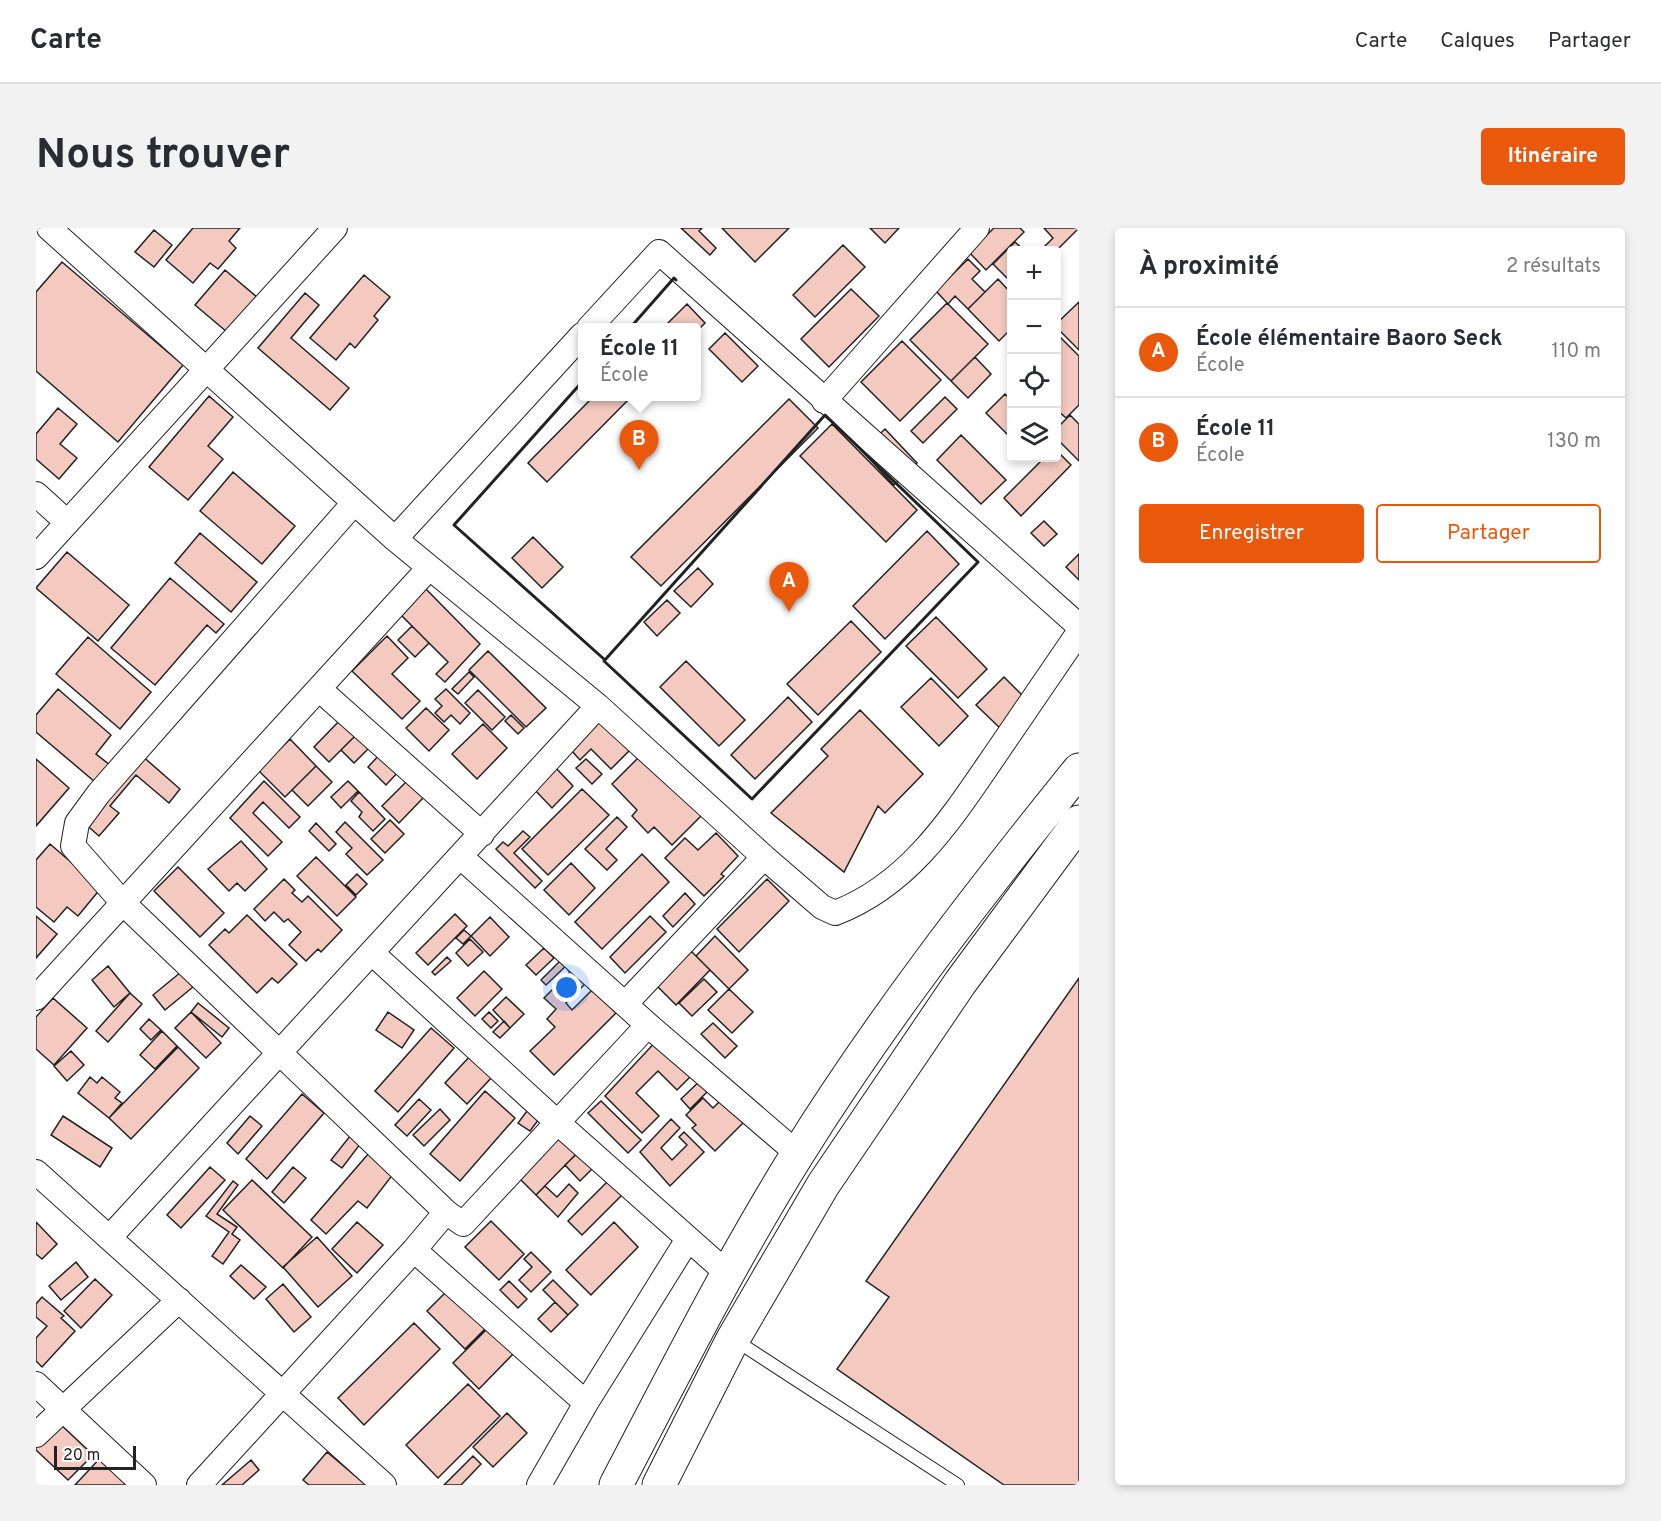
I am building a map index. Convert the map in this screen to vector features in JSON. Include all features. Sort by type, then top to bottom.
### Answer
[{"type":"highway","points":[[616,1485],[727,1273],[798,1154],[898,1005],[969,908],[1079,770]]},
{"type":"highway","points":[[659,1485],[733,1339],[823,1185],[960,983],[1079,822]]},
{"type":"street","points":[[49,228],[395,539],[598,706],[764,857],[822,907],[835,913],[853,906],[907,870],[948,823],[1079,632]]},
{"type":"street","points":[[36,557],[335,228]]},
{"type":"street","points":[[824,400],[977,228]]},
{"type":"street","points":[[593,323],[659,252],[1079,626]]},
{"type":"street","points":[[395,539],[578,339]]},
{"type":"street","points":[[36,494],[67,522]]},
{"type":"street","points":[[354,503],[99,793],[77,823],[73,846],[123,903],[281,1051],[446,1212],[463,1224],[648,1025]]},
{"type":"street","points":[[36,998],[429,568]]},
{"type":"street","points":[[319,689],[482,834]]},
{"type":"street","points":[[109,1238],[598,706]]},
{"type":"street","points":[[461,857],[648,1025],[798,1154]]},
{"type":"street","points":[[625,1004],[764,857]]},
{"type":"street","points":[[372,953],[558,1124],[727,1273]]},
{"type":"street","points":[[36,1172],[384,1485]]},
{"type":"street","points":[[199,1485],[446,1212]]},
{"type":"street","points":[[539,1485],[586,1403],[688,1239]]},
{"type":"street","points":[[414,1250],[586,1403]]},
{"type":"street","points":[[36,1435],[178,1300]]},
{"type":"street","points":[[36,1384],[144,1485]]},
{"type":"lane","points":[[733,1339],[958,1485]]},
{"type":"building","points":[[193,228],[240,228],[229,241],[236,248],[218,269],[210,263],[193,283],[166,260]]},
{"type":"building","points":[[681,228],[702,228],[699,231],[716,248],[710,255]]},
{"type":"building","points":[[722,228],[789,228],[755,262]]},
{"type":"building","points":[[870,228],[899,228],[885,243]]},
{"type":"building","points":[[994,228],[1020,228],[1024,232],[1010,246],[1007,246],[1007,249],[986,270],[969,252]]},
{"type":"building","points":[[1044,228],[1079,228],[1061,246],[1045,246],[1053,238]]},
{"type":"building","points":[[154,230],[172,245],[154,267],[135,252]]},
{"type":"building","points":[[843,245],[865,267],[815,317],[793,295]]},
{"type":"building","points":[[1007,250],[1007,278],[993,264]]},
{"type":"building","points":[[968,259],[980,271],[972,279],[985,292],[968,309],[955,296],[948,304],[936,291]]},
{"type":"building","points":[[62,262],[183,365],[118,442],[36,371],[36,292]]},
{"type":"building","points":[[225,270],[257,297],[227,332],[195,305]]},
{"type":"building","points":[[364,275],[390,297],[374,316],[378,320],[355,348],[350,343],[336,360],[310,338]]},
{"type":"building","points":[[998,279],[1007,289],[1007,333],[999,341],[968,309]]},
{"type":"building","points":[[851,289],[879,316],[829,367],[801,339]]},
{"type":"building","points":[[305,293],[319,305],[291,338],[349,388],[330,410],[258,348]]},
{"type":"building","points":[[1079,302],[1079,350],[1061,332],[1061,319]]},
{"type":"building","points":[[947,303],[988,344],[951,381],[910,340]]},
{"type":"building","points":[[687,304],[705,323],[701,327],[701,323],[668,323]]},
{"type":"building","points":[[725,333],[758,366],[742,382],[709,349]]},
{"type":"building","points":[[1061,338],[1079,356],[1079,405],[1066,418],[1061,414]]},
{"type":"building","points":[[902,341],[941,380],[900,421],[861,382]]},
{"type":"building","points":[[975,357],[991,374],[968,398],[951,381]]},
{"type":"building","points":[[1005,394],[1007,396],[1007,434],[986,413]]},
{"type":"building","points":[[209,396],[233,417],[208,446],[223,459],[188,500],[149,467]]},
{"type":"building","points":[[945,397],[957,409],[923,443],[911,431]]},
{"type":"building","points":[[789,399],[818,428],[661,586],[631,557]]},
{"type":"building","points":[[589,401],[627,401],[547,482],[528,463]]},
{"type":"building","points":[[58,408],[77,424],[60,444],[77,458],[59,479],[36,459],[36,434]]},
{"type":"building","points":[[1070,415],[1079,424],[1079,461],[1061,443],[1061,424]]},
{"type":"building","points":[[832,424],[917,510],[886,542],[800,456]]},
{"type":"building","points":[[885,429],[917,463],[894,485],[862,451]]},
{"type":"building","points":[[961,435],[1006,480],[981,504],[937,460]]},
{"type":"building","points":[[1061,455],[1071,465],[1021,516],[1004,498],[1040,462],[1061,462]]},
{"type":"building","points":[[233,472],[295,526],[262,564],[200,511]]},
{"type":"building","points":[[1044,521],[1057,534],[1044,546],[1031,533]]},
{"type":"building","points":[[927,531],[959,564],[885,639],[853,606]]},
{"type":"building","points":[[200,533],[257,582],[231,612],[175,563]]},
{"type":"building","points":[[533,537],[563,567],[542,588],[512,558]]},
{"type":"building","points":[[67,552],[129,605],[98,641],[36,588]]},
{"type":"building","points":[[1079,554],[1079,580],[1066,567]]},
{"type":"building","points":[[698,568],[713,584],[691,607],[674,591]]},
{"type":"building","points":[[170,578],[224,624],[216,633],[207,625],[155,685],[111,648]]},
{"type":"building","points":[[424,587],[480,644],[445,682],[436,674],[448,662],[399,613]]},
{"type":"building","points":[[667,600],[680,613],[657,636],[644,622]]},
{"type":"building","points":[[936,617],[987,669],[958,698],[906,646]]},
{"type":"building","points":[[851,621],[881,652],[818,715],[787,684]]},
{"type":"building","points":[[412,626],[429,643],[415,657],[398,640]]},
{"type":"building","points":[[387,636],[408,658],[392,674],[420,701],[402,719],[352,671]]},
{"type":"building","points":[[88,637],[151,692],[120,729],[56,674]]},
{"type":"building","points":[[488,651],[546,708],[526,727],[469,670]]},
{"type":"building","points":[[686,661],[745,720],[719,746],[660,687]]},
{"type":"building","points":[[469,672],[474,677],[458,694],[452,689]]},
{"type":"building","points":[[1004,677],[1028,701],[1001,729],[976,705]]},
{"type":"building","points":[[931,678],[968,716],[939,746],[901,707]]},
{"type":"building","points":[[58,689],[111,735],[96,754],[110,765],[95,782],[36,732],[36,715]]},
{"type":"building","points":[[446,689],[470,713],[460,724],[451,715],[444,722],[435,713],[442,706],[435,699]]},
{"type":"building","points":[[478,690],[505,717],[492,730],[465,703]]},
{"type":"building","points":[[788,697],[812,722],[755,779],[731,755]]},
{"type":"building","points":[[426,708],[449,730],[429,751],[406,728]]},
{"type":"building","points":[[860,710],[923,774],[885,813],[878,806],[844,872],[771,813],[828,756],[821,749]]},
{"type":"building","points":[[511,715],[524,728],[518,734],[505,721]]},
{"type":"building","points":[[344,716],[360,731],[329,762],[314,747]]},
{"type":"building","points":[[601,720],[630,750],[611,769],[591,749],[580,760],[571,750]]},
{"type":"building","points":[[483,724],[507,748],[477,779],[452,754]]},
{"type":"building","points":[[360,731],[373,744],[354,763],[341,750]]},
{"type":"building","points":[[290,739],[316,766],[285,797],[254,766],[278,751]]},
{"type":"building","points":[[382,752],[400,770],[386,785],[368,767]]},
{"type":"building","points":[[140,754],[180,789],[169,803],[136,775],[110,806],[119,813],[99,836],[83,822]]},
{"type":"building","points":[[642,754],[703,814],[672,845],[654,827],[648,833],[632,816],[637,810],[612,784]]},
{"type":"building","points":[[36,759],[69,788],[36,826]]},
{"type":"building","points":[[586,759],[602,774],[592,784],[576,768]]},
{"type":"building","points":[[316,766],[332,782],[308,806],[292,790]]},
{"type":"building","points":[[554,766],[573,786],[552,808],[533,788]]},
{"type":"building","points":[[408,780],[424,797],[399,823],[382,806]]},
{"type":"building","points":[[264,781],[300,817],[289,828],[263,802],[253,813],[282,842],[268,856],[230,818]]},
{"type":"building","points":[[348,781],[358,791],[341,808],[331,797]]},
{"type":"building","points":[[582,789],[609,815],[548,875],[522,849]]},
{"type":"building","points":[[359,792],[385,819],[373,831],[359,817],[362,812],[351,801]]},
{"type":"building","points":[[617,817],[627,827],[606,849],[617,860],[607,870],[585,849]]},
{"type":"building","points":[[390,820],[404,834],[385,853],[371,839]]},
{"type":"building","points":[[345,822],[383,860],[367,875],[346,854],[352,848],[336,832]]},
{"type":"building","points":[[316,823],[336,844],[329,851],[309,831]]},
{"type":"building","points":[[523,831],[530,837],[514,853],[542,881],[535,888],[496,849],[503,842],[508,846]]},
{"type":"building","points":[[716,833],[738,856],[721,874],[724,876],[704,896],[665,858],[685,838],[698,850]]},
{"type":"building","points":[[241,841],[267,869],[245,891],[237,883],[229,891],[208,869]]},
{"type":"building","points":[[50,844],[101,888],[78,916],[67,907],[54,922],[36,907],[36,860]]},
{"type":"building","points":[[642,854],[669,882],[602,949],[575,922]]},
{"type":"building","points":[[316,857],[356,897],[337,916],[297,876]]},
{"type":"building","points":[[571,863],[595,888],[569,915],[544,890]]},
{"type":"building","points":[[178,867],[224,913],[200,937],[154,891]]},
{"type":"building","points":[[357,874],[367,884],[356,895],[346,885]]},
{"type":"building","points":[[284,879],[295,890],[292,893],[302,902],[308,896],[342,930],[321,952],[318,949],[306,961],[289,945],[301,932],[288,919],[284,922],[274,912],[265,921],[254,909]]},
{"type":"building","points":[[767,879],[789,901],[739,952],[717,929]]},
{"type":"building","points":[[685,893],[695,904],[673,927],[663,916]]},
{"type":"building","points":[[455,914],[467,926],[428,965],[416,953]]},
{"type":"building","points":[[247,915],[297,964],[278,983],[272,978],[257,993],[209,945],[225,929],[229,933]]},
{"type":"building","points":[[36,916],[57,934],[36,958]]},
{"type":"building","points":[[650,916],[666,932],[625,973],[610,957]]},
{"type":"building","points":[[490,917],[509,937],[490,956],[471,936]]},
{"type":"building","points":[[464,930],[471,936],[463,944],[456,938]]},
{"type":"building","points":[[715,936],[748,970],[729,989],[696,956]]},
{"type":"building","points":[[470,939],[483,952],[468,966],[456,953]]},
{"type":"building","points":[[544,948],[554,958],[536,975],[526,965]]},
{"type":"building","points":[[691,951],[710,970],[676,1005],[657,986]]},
{"type":"building","points":[[447,957],[451,961],[435,975],[432,972]]},
{"type":"building","points":[[564,957],[569,963],[546,985],[541,980]]},
{"type":"building","points":[[108,966],[130,993],[114,1007],[92,980]]},
{"type":"building","points":[[567,969],[589,980],[566,1003],[572,1010],[593,989],[616,1013],[554,1075],[530,1051],[555,1027],[547,1019],[556,1009],[544,998],[570,972]]},
{"type":"building","points":[[484,971],[502,989],[475,1016],[457,998]]},
{"type":"building","points":[[181,972],[193,987],[165,1010],[153,995]]},
{"type":"building","points":[[1079,978],[1079,1485],[1004,1485],[837,1369],[889,1297],[866,1281]]},
{"type":"building","points":[[704,979],[717,992],[692,1016],[679,1003]]},
{"type":"building","points":[[729,989],[753,1012],[732,1033],[708,1010]]},
{"type":"building","points":[[130,993],[142,1004],[108,1042],[96,1031]]},
{"type":"building","points":[[506,997],[524,1014],[510,1028],[493,1010]]},
{"type":"building","points":[[53,998],[87,1028],[54,1065],[36,1049],[36,1017]]},
{"type":"building","points":[[198,1003],[229,1028],[222,1037],[191,1012]]},
{"type":"building","points":[[191,1012],[221,1043],[206,1058],[175,1028]]},
{"type":"building","points":[[388,1012],[414,1030],[402,1048],[376,1030]]},
{"type":"building","points":[[489,1012],[498,1021],[491,1028],[482,1019]]},
{"type":"building","points":[[149,1019],[161,1030],[151,1040],[140,1029]]},
{"type":"building","points":[[504,1021],[510,1028],[500,1038],[493,1032]]},
{"type":"building","points":[[713,1023],[737,1046],[725,1058],[701,1034]]},
{"type":"building","points":[[431,1028],[454,1048],[398,1112],[375,1091]]},
{"type":"building","points":[[162,1031],[177,1046],[155,1069],[140,1055]]},
{"type":"building","points":[[660,1037],[695,1072],[677,1090],[658,1071],[636,1093],[659,1116],[642,1133],[605,1096]]},
{"type":"building","points":[[178,1047],[199,1068],[131,1139],[109,1118]]},
{"type":"building","points":[[71,1051],[84,1065],[67,1081],[54,1066]]},
{"type":"building","points":[[471,1055],[493,1076],[467,1104],[445,1083]]},
{"type":"building","points":[[90,1077],[97,1083],[102,1077],[120,1092],[115,1098],[122,1103],[109,1118],[78,1093]]},
{"type":"building","points":[[704,1077],[713,1086],[690,1109],[681,1099]]},
{"type":"building","points":[[485,1091],[515,1118],[460,1181],[430,1154]]},
{"type":"building","points":[[302,1094],[324,1113],[267,1179],[246,1159]]},
{"type":"building","points":[[703,1098],[713,1108],[721,1100],[744,1122],[715,1151],[692,1128],[696,1125],[686,1115]]},
{"type":"building","points":[[419,1099],[431,1110],[407,1136],[395,1125]]},
{"type":"building","points":[[601,1101],[641,1140],[628,1153],[588,1113]]},
{"type":"building","points":[[530,1107],[542,1115],[530,1131],[518,1123]]},
{"type":"building","points":[[440,1109],[450,1120],[424,1146],[413,1135]]},
{"type":"building","points":[[63,1116],[112,1148],[100,1167],[51,1135]]},
{"type":"building","points":[[250,1116],[262,1126],[238,1154],[227,1143]]},
{"type":"building","points":[[671,1119],[680,1128],[661,1148],[672,1160],[687,1145],[679,1137],[684,1132],[704,1152],[670,1186],[640,1152]]},
{"type":"building","points":[[354,1131],[364,1139],[342,1168],[331,1160]]},
{"type":"building","points":[[561,1133],[579,1151],[536,1195],[518,1177]]},
{"type":"building","points":[[582,1149],[597,1164],[580,1181],[565,1165]]},
{"type":"building","points":[[369,1153],[394,1173],[367,1208],[358,1201],[326,1234],[311,1220]]},
{"type":"building","points":[[210,1167],[225,1180],[181,1228],[167,1215]]},
{"type":"building","points":[[293,1167],[306,1178],[284,1203],[272,1192]]},
{"type":"building","points":[[611,1178],[625,1192],[582,1235],[568,1221]]},
{"type":"building","points":[[252,1180],[312,1237],[283,1268],[223,1210]]},
{"type":"building","points":[[233,1181],[238,1185],[217,1214],[237,1227],[232,1234],[240,1240],[223,1264],[212,1256],[229,1232],[206,1216]]},
{"type":"building","points":[[569,1184],[578,1193],[558,1217],[536,1195],[545,1186],[557,1197]]},
{"type":"building","points":[[491,1221],[524,1254],[499,1280],[465,1247]]},
{"type":"building","points":[[36,1222],[57,1244],[42,1259],[36,1254]]},
{"type":"building","points":[[357,1222],[383,1245],[357,1273],[332,1249]]},
{"type":"building","points":[[614,1222],[638,1247],[591,1295],[566,1270]]},
{"type":"building","points":[[317,1237],[352,1276],[318,1307],[283,1267]]},
{"type":"building","points":[[531,1252],[551,1272],[531,1292],[519,1280],[532,1267],[524,1259]]},
{"type":"building","points":[[76,1262],[88,1277],[61,1300],[49,1286]]},
{"type":"building","points":[[241,1265],[266,1287],[254,1299],[230,1276]]},
{"type":"building","points":[[95,1279],[112,1295],[81,1328],[64,1311]]},
{"type":"building","points":[[553,1280],[578,1305],[568,1315],[543,1290]]},
{"type":"building","points":[[509,1281],[527,1299],[518,1308],[500,1290]]},
{"type":"building","points":[[283,1284],[311,1317],[294,1332],[266,1299]]},
{"type":"building","points":[[450,1288],[488,1326],[465,1349],[427,1311]]},
{"type":"building","points":[[42,1297],[64,1316],[61,1318],[75,1331],[42,1367],[36,1361],[36,1338],[47,1326],[36,1317],[36,1304]]},
{"type":"building","points":[[555,1302],[568,1315],[551,1332],[538,1319]]},
{"type":"building","points":[[414,1323],[440,1349],[364,1425],[338,1398]]},
{"type":"building","points":[[487,1329],[514,1353],[479,1389],[453,1363]]},
{"type":"building","points":[[468,1384],[500,1416],[438,1478],[406,1445]]},
{"type":"building","points":[[507,1413],[527,1433],[493,1467],[473,1447]]},
{"type":"building","points":[[56,1420],[93,1455],[68,1480],[36,1450],[36,1441]]},
{"type":"building","points":[[327,1452],[366,1485],[309,1485],[303,1480]]},
{"type":"building","points":[[102,1456],[133,1485],[75,1485]]},
{"type":"building","points":[[473,1456],[481,1464],[461,1485],[444,1485]]},
{"type":"building","points":[[251,1460],[259,1470],[242,1485],[222,1485]]},
{"type":"wall","points":[[634,323],[674,278],[676,280]]},
{"type":"wall","points":[[578,386],[454,525],[605,660]]},
{"type":"wall","points":[[825,415],[978,562],[752,799],[604,661],[825,415]]},
{"type":"place","name":"École 11","points":[[639,470]]},
{"type":"place","name":"École élémentaire Baoro Seck","points":[[789,612]]}]
